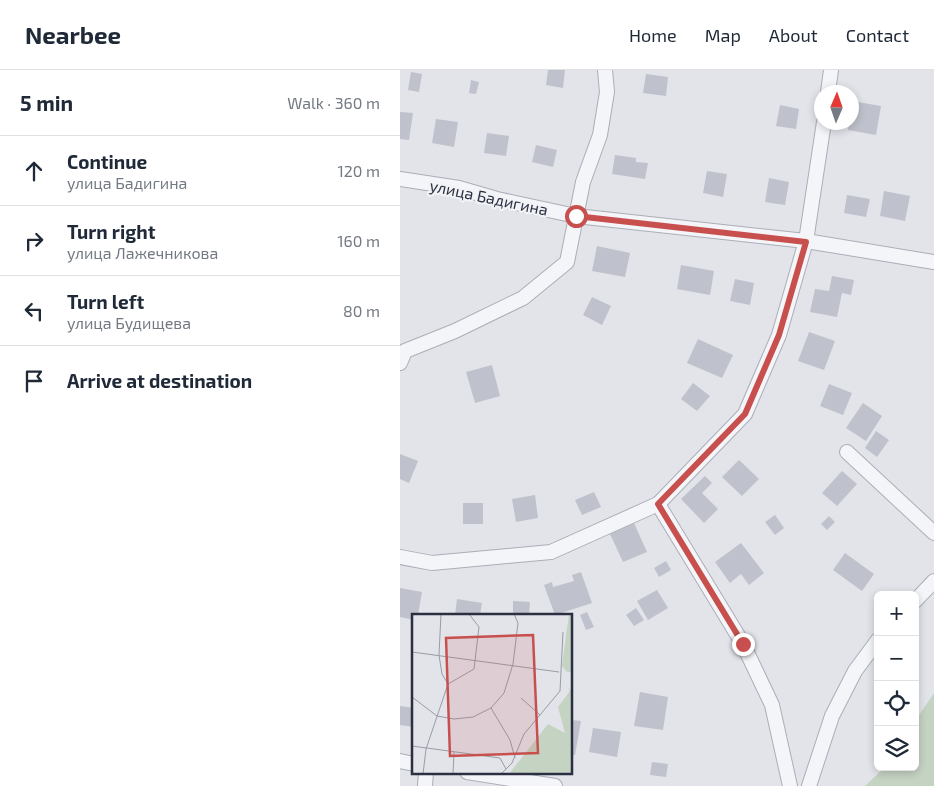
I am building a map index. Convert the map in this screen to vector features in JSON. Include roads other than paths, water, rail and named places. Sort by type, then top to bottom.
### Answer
[{"type":"street","points":[[402,352],[455,331],[523,298],[567,262],[583,182],[600,135],[607,92],[605,70]]},
{"type":"street","points":[[829,85],[832,70]]},
{"type":"street","points":[[400,557],[432,563],[551,552],[658,504],[745,414],[779,335],[806,242],[823,130]]},
{"type":"street","name":"улица Бадигина","points":[[400,179],[459,188],[497,199],[576,216],[806,242],[934,262]]},
{"type":"street","points":[[847,452],[934,532]]},
{"type":"street","points":[[658,504],[743,644],[772,705],[790,786]]},
{"type":"street","points":[[919,597],[934,581]]},
{"type":"street","points":[[809,786],[832,716],[854,671],[874,645]]},
{"type":"street","points":[[479,774],[555,786]]}]
